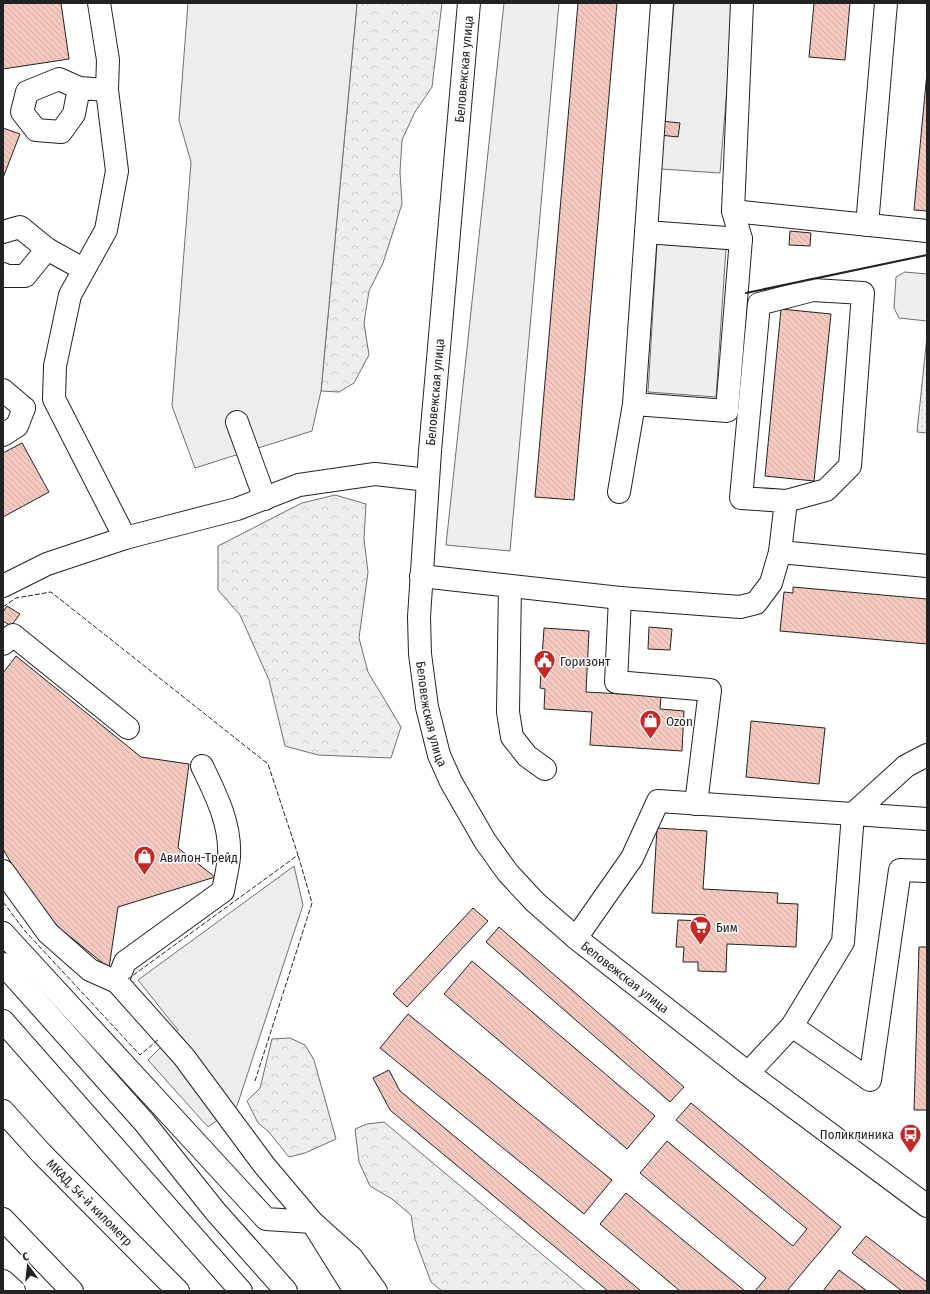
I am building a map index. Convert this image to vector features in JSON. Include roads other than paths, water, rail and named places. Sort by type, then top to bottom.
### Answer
[{"type":"main road","points":[[99,3],[108,60],[107,90],[117,172],[106,230],[83,269],[70,295],[55,366],[54,399],[125,538]]},
{"type":"main road","name":"Беловежская улица","points":[[470,3],[428,480],[419,617],[420,654],[427,707],[440,755],[451,782],[485,841],[508,873],[535,902],[576,938],[748,1073],[927,1206]]},
{"type":"main road","points":[[619,492],[634,404],[662,3]]},
{"type":"main road","points":[[634,404],[727,411],[741,238],[733,211],[742,3]]},
{"type":"main road","points":[[867,225],[886,3]]},
{"type":"main road","points":[[79,88],[107,90]]},
{"type":"main road","points":[[733,211],[927,231]]},
{"type":"main road","points":[[3,232],[20,227],[47,249],[83,269]]},
{"type":"main road","points":[[646,232],[741,238]]},
{"type":"main road","points":[[3,274],[4,276],[25,276],[47,249]]},
{"type":"main road","points":[[813,290],[863,293],[850,466],[826,490],[786,501],[741,498],[759,304],[813,290]]},
{"type":"main road","points":[[3,390],[24,408]]},
{"type":"main road","points":[[24,408],[54,399]]},
{"type":"main road","points":[[3,435],[17,426],[24,408]]},
{"type":"main road","points":[[237,422],[265,499]]},
{"type":"main road","points":[[3,586],[47,564],[125,538],[230,511],[299,485],[375,474],[428,480]]},
{"type":"main road","points":[[421,576],[620,598],[740,607],[756,603],[771,583],[780,552],[786,501]]},
{"type":"main road","points":[[780,552],[927,566]]},
{"type":"main road","points":[[510,586],[508,712],[512,737],[527,756],[545,769]]},
{"type":"main road","points":[[620,598],[616,682],[710,690],[696,804]]},
{"type":"main road","points":[[3,644],[13,635],[128,728]]},
{"type":"main road","points":[[748,1073],[792,1026],[843,942],[853,814],[906,766],[927,755]]},
{"type":"main road","points":[[117,982],[125,962],[222,891],[229,858],[227,827],[214,791],[202,766]]},
{"type":"main road","points":[[576,938],[632,858],[658,800],[696,804],[927,819]]},
{"type":"main road","points":[[792,1026],[870,1080],[900,870],[927,871]]},
{"type":"main road","points":[[3,871],[48,933],[90,970],[117,982],[184,1057],[264,1165],[312,1222],[352,1258],[376,1291]]},
{"type":"main road","points":[[3,933],[199,1148],[266,1219],[312,1222]]},
{"type":"main road","points":[[3,964],[144,1122],[215,1211],[286,1291]]},
{"type":"main road","points":[[3,1021],[241,1291]]},
{"type":"main road","name":"МКАД, 54-й километр","points":[[3,1111],[42,1154],[178,1291]]},
{"type":"main road","points":[[3,1220],[72,1291]]},
{"type":"main road","points":[[312,1222],[355,1291]]},
{"type":"main road","points":[[3,1281],[14,1291]]},
{"type":"place","name":"Горизонт","points":[[544,680]]},
{"type":"place","name":"Ozon","points":[[651,740]]},
{"type":"place","name":"Авилон-Трейд","points":[[144,876]]},
{"type":"place","name":"Бим","points":[[700,946]]},
{"type":"place","name":"Поликлиника","points":[[910,1154]]}]
